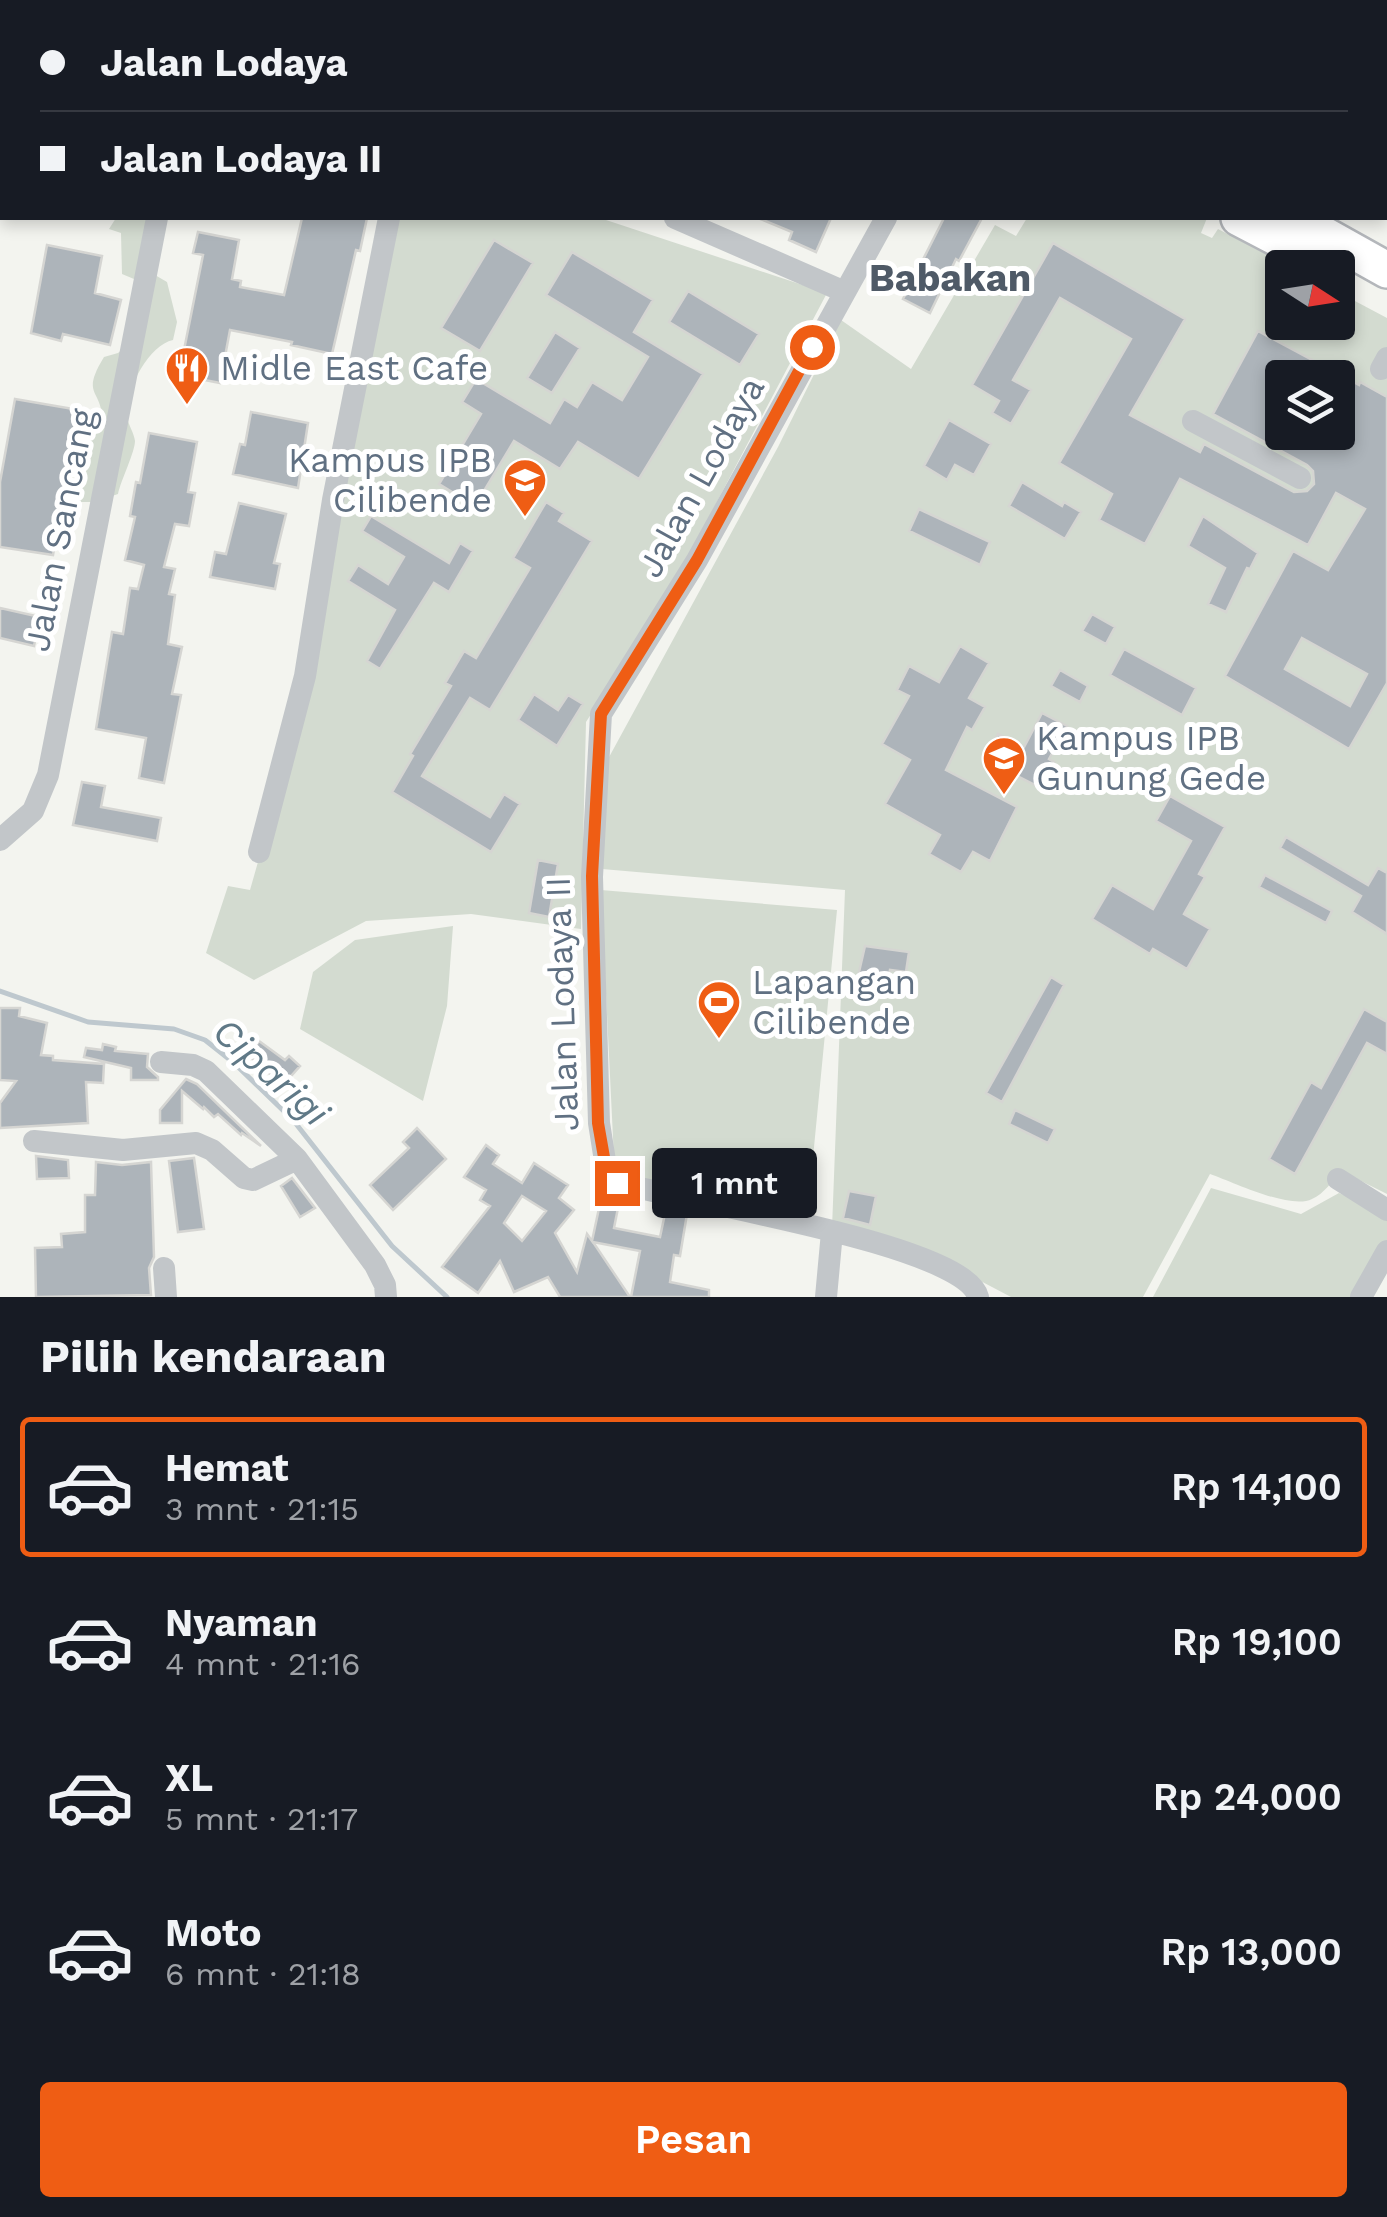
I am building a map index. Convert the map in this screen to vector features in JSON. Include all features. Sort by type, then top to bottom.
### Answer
[{"type":"highway","points":[[1243,220],[1301,250]]},
{"type":"highway","points":[[1298,220],[1387,270]]},
{"type":"highway","points":[[1355,278],[1387,294]]},
{"type":"street","name":"Jalan Sancang","points":[[0,840],[33,812],[48,775],[156,220]]},
{"type":"street","points":[[259,852],[305,676],[333,500],[389,220]]},
{"type":"street","points":[[680,220],[844,292]]},
{"type":"street","name":"Jalan Lodaya","points":[[601,714],[697,560],[885,220]]},
{"type":"street","points":[[1193,421],[1300,478]]},
{"type":"street","name":"Jalan Lodaya II","points":[[601,714],[592,876],[598,1123],[608,1180],[778,1215],[920,1258],[970,1282],[978,1297]]},
{"type":"street","points":[[161,1062],[193,1065],[206,1071],[296,1159],[374,1265],[386,1297]]},
{"type":"street","points":[[34,1141],[124,1150],[196,1143],[252,1180],[296,1159]]},
{"type":"street","points":[[1338,1180],[1387,1210]]},
{"type":"street","points":[[826,1297],[832,1232]]},
{"type":"street","points":[[1360,1297],[1387,1251]]},
{"type":"street","points":[[164,1268],[166,1297]]},
{"type":"shaded area","points":[[115,220],[156,220],[155,275],[167,282],[177,322],[173,340],[155,351],[133,384],[127,418],[135,441],[118,494],[81,502],[77,488],[90,463],[90,434],[102,424],[93,380],[104,357],[118,353],[130,343],[134,279],[122,274],[121,233],[109,229]]},
{"type":"shaded area","name":"Kampus IPB Cilibende","points":[[393,220],[606,220],[827,293],[672,587],[586,722],[581,929],[471,914],[366,921],[254,980],[206,953],[228,886],[250,890],[312,672]]},
{"type":"shaded area","name":"Kampus IPB Gunung Gede","points":[[1026,220],[1206,220],[1201,233],[1212,238],[1218,229],[1265,253],[1265,340],[1355,340],[1355,301],[1387,318],[1387,1194],[1341,1171],[1316,1197],[1290,1201],[1210,1174],[1143,1297],[1011,1297],[935,1257],[832,1228],[845,890],[602,869],[608,759],[778,447],[841,320],[911,369],[995,225],[1016,236]]},
{"type":"shaded area","name":"Lapangan Cilibende","points":[[601,890],[837,910],[808,1209],[615,1179]]},
{"type":"shaded area","points":[[453,926],[447,1006],[423,1101],[300,1029],[313,972],[355,940]]},
{"type":"shaded area","points":[[1211,1188],[1301,1214],[1339,1193],[1387,1214],[1387,1244],[1358,1297],[1153,1297]]},
{"type":"building","points":[[302,220],[367,220],[332,354],[230,330],[220,383],[179,375],[203,255],[193,253],[198,232],[239,240],[232,279],[241,281],[240,287],[284,295]]},
{"type":"building","points":[[763,220],[830,220],[816,252],[789,240],[792,232]]},
{"type":"building","points":[[943,220],[981,220],[959,261],[956,259],[930,313],[903,299]]},
{"type":"building","points":[[494,240],[533,263],[480,351],[441,328]]},
{"type":"building","points":[[1053,243],[1185,319],[1130,415],[1200,452],[1204,444],[1294,492],[1307,491],[1314,484],[1313,471],[1279,450],[1355,450],[1355,383],[1387,397],[1387,683],[1349,749],[1225,676],[1293,551],[1328,570],[1365,509],[1336,493],[1308,545],[1180,479],[1145,544],[1099,520],[1112,494],[1059,463],[1131,339],[1060,298],[1013,380],[1031,390],[1011,424],[992,413],[999,401],[972,385]],"holes":[[[1302,638],[1367,674],[1350,706],[1285,669]]]},
{"type":"building","points":[[47,245],[102,256],[95,293],[121,300],[110,345],[63,334],[61,341],[31,333]]},
{"type":"building","points":[[572,252],[653,300],[634,332],[703,374],[639,479],[578,442],[560,469],[514,441],[475,506],[439,484],[481,414],[462,402],[476,379],[550,423],[564,399],[577,407],[592,382],[622,400],[648,357],[546,295]]},
{"type":"building","points":[[688,291],[759,334],[740,365],[669,322]]},
{"type":"building","points":[[1258,331],[1265,335],[1265,340],[1275,340],[1312,360],[1265,360],[1265,442],[1213,414]]},
{"type":"building","points":[[555,332],[580,348],[552,393],[527,378]]},
{"type":"building","points":[[15,399],[79,410],[53,555],[0,547],[0,482]]},
{"type":"building","points":[[251,412],[308,423],[298,488],[233,474],[240,444],[245,445]]},
{"type":"building","points":[[949,420],[991,444],[974,475],[955,465],[947,480],[924,466]]},
{"type":"building","points":[[149,433],[197,442],[188,492],[195,493],[189,526],[175,524],[164,567],[175,569],[169,594],[175,595],[168,644],[182,647],[172,694],[181,695],[164,783],[139,778],[146,738],[96,729],[112,632],[123,634],[130,588],[138,589],[144,565],[125,560],[135,517],[130,516],[136,482],[140,483]]},
{"type":"building","points":[[1022,482],[1062,506],[1064,502],[1081,512],[1065,539],[1009,506]]},
{"type":"building","points":[[546,502],[564,513],[559,521],[592,541],[490,710],[470,698],[422,776],[490,817],[504,794],[520,804],[491,852],[392,792],[451,686],[445,683],[464,651],[476,658],[530,568],[513,558]]},
{"type":"building","points":[[239,503],[286,514],[274,563],[280,564],[275,589],[210,577],[215,552],[226,554]]},
{"type":"building","points":[[919,509],[990,542],[980,565],[909,531]]},
{"type":"building","points":[[371,516],[449,563],[460,543],[473,551],[449,592],[434,583],[380,669],[367,661],[395,610],[348,581],[358,565],[388,584],[404,557],[362,531]]},
{"type":"building","points":[[1203,516],[1258,553],[1226,612],[1208,604],[1225,568],[1188,546]]},
{"type":"building","points":[[0,608],[40,617],[34,646],[0,638]]},
{"type":"building","points":[[1092,614],[1115,627],[1106,644],[1082,631]]},
{"type":"building","points":[[960,646],[989,663],[969,698],[985,707],[972,730],[967,727],[946,770],[1017,807],[990,861],[973,852],[961,872],[929,854],[940,835],[885,804],[910,760],[882,744],[909,696],[897,690],[909,666],[939,682]]},
{"type":"building","points":[[1124,649],[1196,688],[1182,715],[1110,675]]},
{"type":"building","points":[[1060,670],[1088,686],[1080,702],[1051,686]]},
{"type":"building","points":[[534,694],[558,710],[568,695],[583,704],[557,746],[518,720]]},
{"type":"building","points":[[1042,713],[1067,726],[1049,759],[1054,762],[1041,788],[985,760],[998,734],[1024,747]]},
{"type":"building","points":[[82,782],[105,786],[101,807],[161,818],[157,841],[73,825]]},
{"type":"building","points":[[1170,796],[1225,827],[1199,874],[1205,877],[1184,914],[1210,929],[1187,969],[1153,949],[1150,954],[1092,919],[1112,885],[1153,909],[1191,841],[1156,821]]},
{"type":"building","points":[[1286,837],[1368,885],[1378,868],[1387,873],[1387,934],[1352,912],[1361,896],[1280,848]]},
{"type":"building","points":[[538,860],[558,864],[549,917],[529,913]]},
{"type":"building","points":[[1265,875],[1332,911],[1326,923],[1259,887]]},
{"type":"building","points":[[865,946],[909,952],[906,972],[890,970],[887,990],[856,985]]},
{"type":"building","points":[[1051,977],[1064,985],[1002,1102],[986,1093]]},
{"type":"building","points":[[0,1008],[20,1008],[19,1016],[47,1023],[41,1055],[53,1056],[53,1060],[104,1064],[103,1083],[86,1082],[88,1123],[0,1128],[0,1103],[16,1081],[0,1080]]},
{"type":"building","points":[[1364,1009],[1387,1022],[1387,1054],[1367,1043],[1295,1174],[1269,1159],[1311,1082],[1321,1088]]},
{"type":"building","points":[[259,1041],[300,1066],[283,1085],[249,1056]]},
{"type":"building","points":[[103,1044],[116,1047],[115,1051],[148,1054],[147,1067],[158,1080],[131,1080],[131,1068],[84,1057],[86,1048],[102,1050]]},
{"type":"building","points":[[186,1079],[197,1084],[261,1146],[241,1135],[218,1114],[214,1117],[182,1091],[182,1123],[160,1123],[160,1110]]},
{"type":"building","points":[[1015,1110],[1055,1129],[1048,1143],[1009,1124]]},
{"type":"building","points":[[417,1128],[446,1159],[393,1210],[370,1185],[409,1148],[403,1142]]},
{"type":"building","points":[[486,1145],[499,1155],[493,1164],[522,1183],[534,1163],[568,1185],[559,1198],[574,1210],[555,1233],[577,1272],[587,1234],[592,1241],[601,1199],[619,1203],[614,1228],[660,1237],[666,1209],[687,1214],[680,1256],[674,1255],[670,1282],[709,1290],[709,1297],[631,1297],[640,1251],[593,1242],[630,1297],[560,1297],[548,1277],[514,1292],[500,1261],[478,1293],[442,1267],[490,1206],[480,1200],[486,1190],[464,1177]],"holes":[[[522,1196],[546,1211],[522,1241],[504,1223]]]},
{"type":"building","points":[[36,1156],[68,1160],[69,1178],[37,1179]]},
{"type":"building","points":[[194,1158],[204,1229],[178,1232],[169,1161]]},
{"type":"building","points":[[96,1162],[151,1162],[151,1295],[36,1297],[35,1248],[62,1247],[61,1234],[85,1232],[85,1195],[95,1195]]},
{"type":"building","points":[[292,1178],[315,1208],[300,1217],[281,1186]]},
{"type":"building","points":[[849,1191],[876,1196],[870,1225],[843,1218]]},
{"type":"waterway","name":"Ciparigi","points":[[0,991],[88,1022],[174,1029],[205,1040],[293,1120],[392,1246],[447,1297]]},
{"type":"place","name":"Midle East Cafe","points":[[187,406]]},
{"type":"place","name":"Kampus IPB Cilibende","points":[[525,518]]},
{"type":"place","name":"Kampus IPB Gunung Gede","points":[[1004,796]]},
{"type":"place","name":"Lapangan Cilibende","points":[[719,1040]]},
{"type":"district","name":"Babakan","points":[[950,278]]},
{"type":"route","points":[[617,1183],[608,1180],[598,1123],[592,876],[601,714],[697,560],[812,347]]}]
